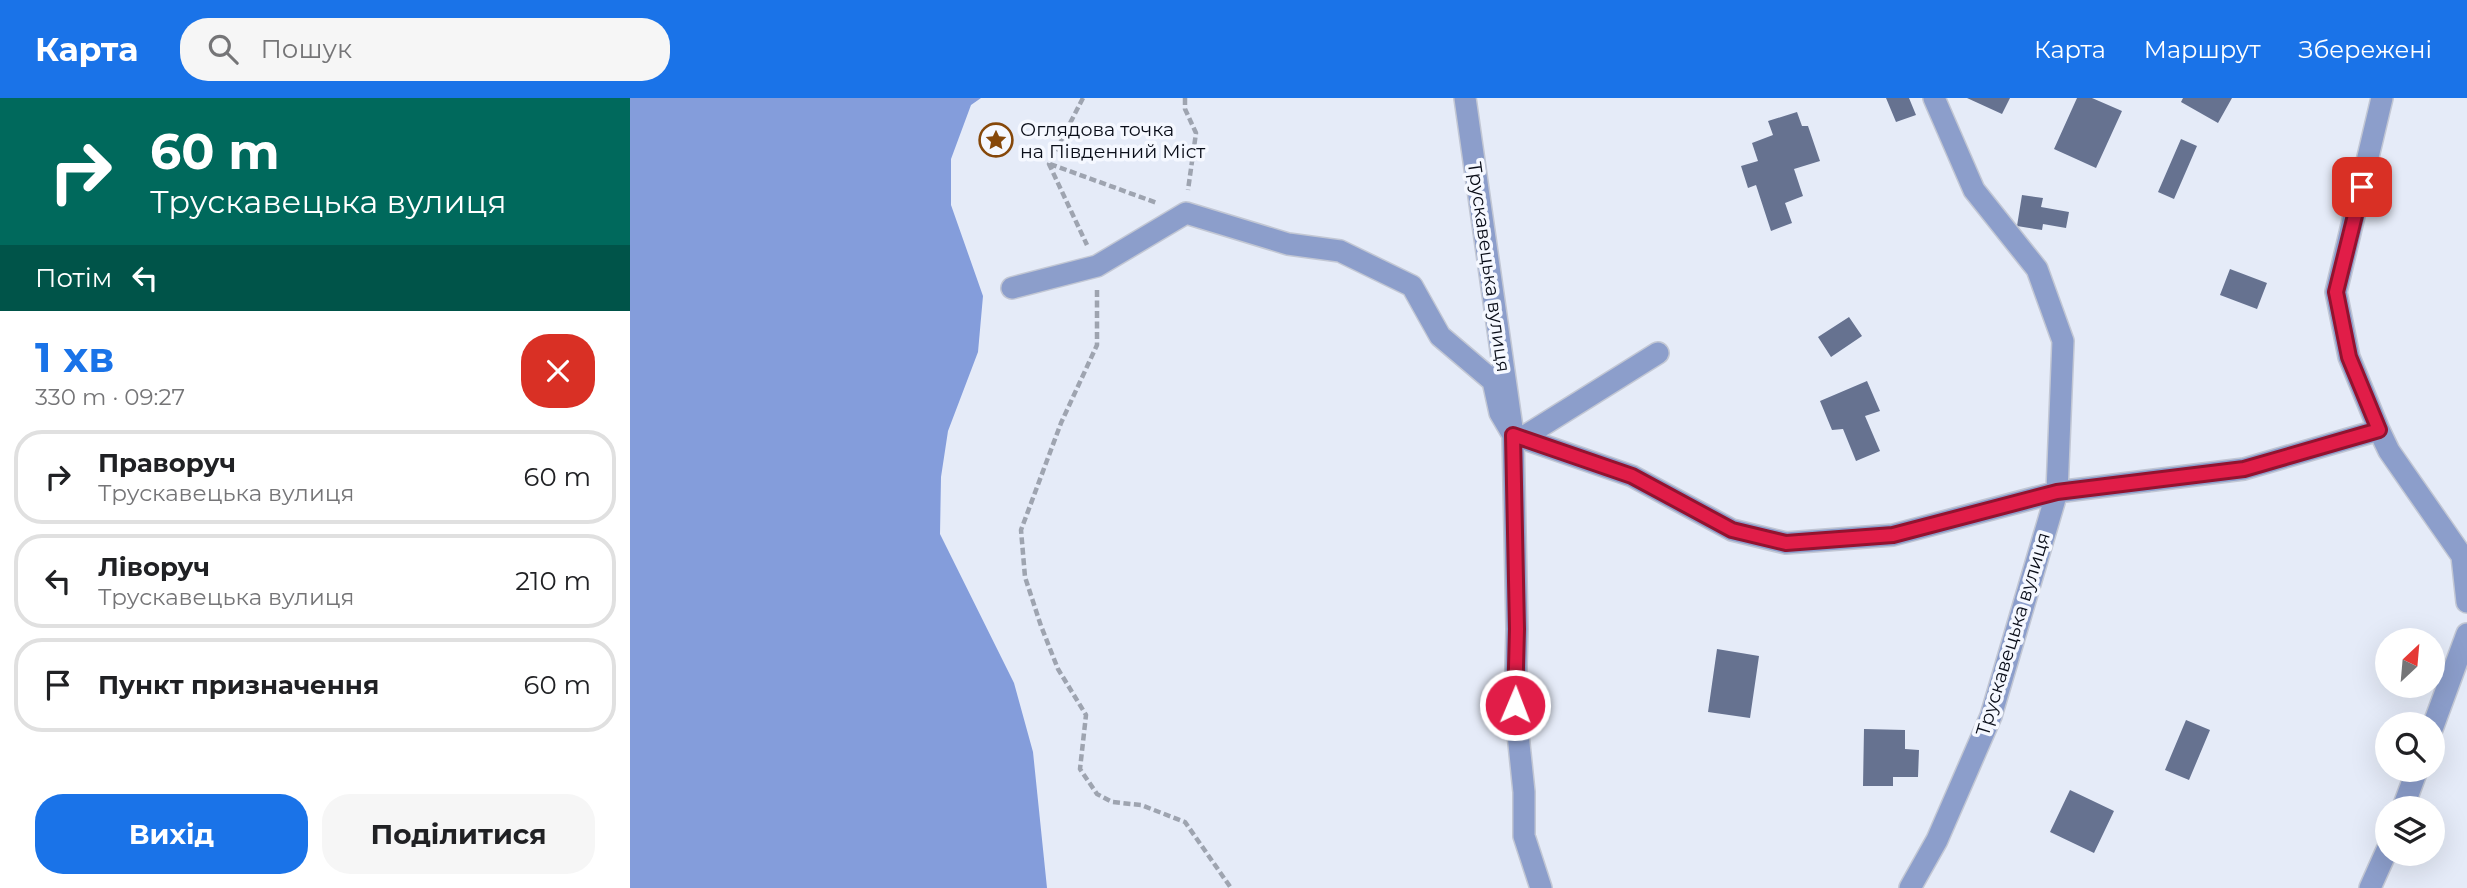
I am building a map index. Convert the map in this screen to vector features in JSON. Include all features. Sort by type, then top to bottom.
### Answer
[{"type":"street","name":"Трускавецька вулиця","points":[[1465,98],[1518,437],[1515,705],[1524,792],[1524,836],[1541,888]]},
{"type":"street","name":"Трускавецька вулиця","points":[[1910,888],[1937,840],[1991,716],[2057,492],[2063,341],[2037,269],[1974,190],[1934,98]]},
{"type":"street","points":[[2382,98],[2336,292],[2349,357],[2379,430],[2389,451],[2462,556],[2467,602]]},
{"type":"street","points":[[1012,288],[1097,266],[1186,213],[1288,244],[1340,251],[1412,286],[1440,336],[1493,381],[1500,413],[1518,437],[1632,476],[1732,530],[1786,543],[1893,535],[2057,492],[2244,469],[2379,430]]},
{"type":"street","points":[[1518,437],[1658,353]]},
{"type":"street","points":[[2438,712],[2467,634]]},
{"type":"street","points":[[2370,888],[2380,866]]},
{"type":"path","points":[[1049,164],[1083,98]]},
{"type":"path","points":[[1049,164],[1186,213],[1196,133],[1185,109],[1185,98]]},
{"type":"path","points":[[1049,164],[1097,266],[1097,345],[1062,423],[1021,530],[1025,577],[1058,669],[1086,715],[1080,769],[1097,794],[1112,802],[1141,805],[1185,822],[1231,888]]},
{"type":"water","points":[[630,98],[981,98],[971,105],[951,159],[951,205],[983,296],[978,352],[948,431],[941,477],[940,534],[1014,683],[1033,752],[1047,888],[630,888]]},
{"type":"building","points":[[1886,98],[1909,98],[1916,115],[1896,122]]},
{"type":"building","points":[[1967,98],[2010,98],[2002,114]]},
{"type":"building","points":[[2077,98],[2092,98],[2122,111],[2096,168],[2054,149]]},
{"type":"building","points":[[2183,98],[2232,98],[2218,123],[2181,102]]},
{"type":"building","points":[[1797,112],[1802,126],[1808,126],[1820,161],[1794,169],[1803,196],[1785,203],[1792,223],[1771,231],[1756,185],[1748,188],[1741,166],[1758,161],[1752,143],[1773,135],[1768,121]]},
{"type":"building","points":[[2181,139],[2197,146],[2174,199],[2158,192]]},
{"type":"building","points":[[2022,195],[2043,198],[2041,207],[2069,212],[2066,228],[2043,224],[2042,230],[2017,226]]},
{"type":"building","points":[[2230,269],[2267,283],[2257,309],[2220,295]]},
{"type":"building","points":[[1849,317],[1862,336],[1831,357],[1818,337]]},
{"type":"building","points":[[1867,381],[1880,411],[1865,416],[1880,451],[1856,461],[1843,429],[1832,430],[1820,401]]},
{"type":"building","points":[[1717,649],[1759,656],[1750,718],[1708,712]]},
{"type":"building","points":[[2186,720],[2210,730],[2189,780],[2165,770]]},
{"type":"building","points":[[1864,729],[1905,730],[1905,749],[1919,750],[1918,777],[1893,777],[1893,786],[1863,786]]},
{"type":"building","points":[[2070,790],[2114,811],[2094,853],[2050,832]]},
{"type":"place","name":"Оглядова точка на Південний Міст","points":[[996,140]]},
{"type":"route","points":[[1515,705],[1517,629],[1513,435],[1632,476],[1732,530],[1786,543],[1893,535],[2057,492],[2244,469],[2356,437],[2379,430],[2349,357],[2336,292],[2362,187]]}]
